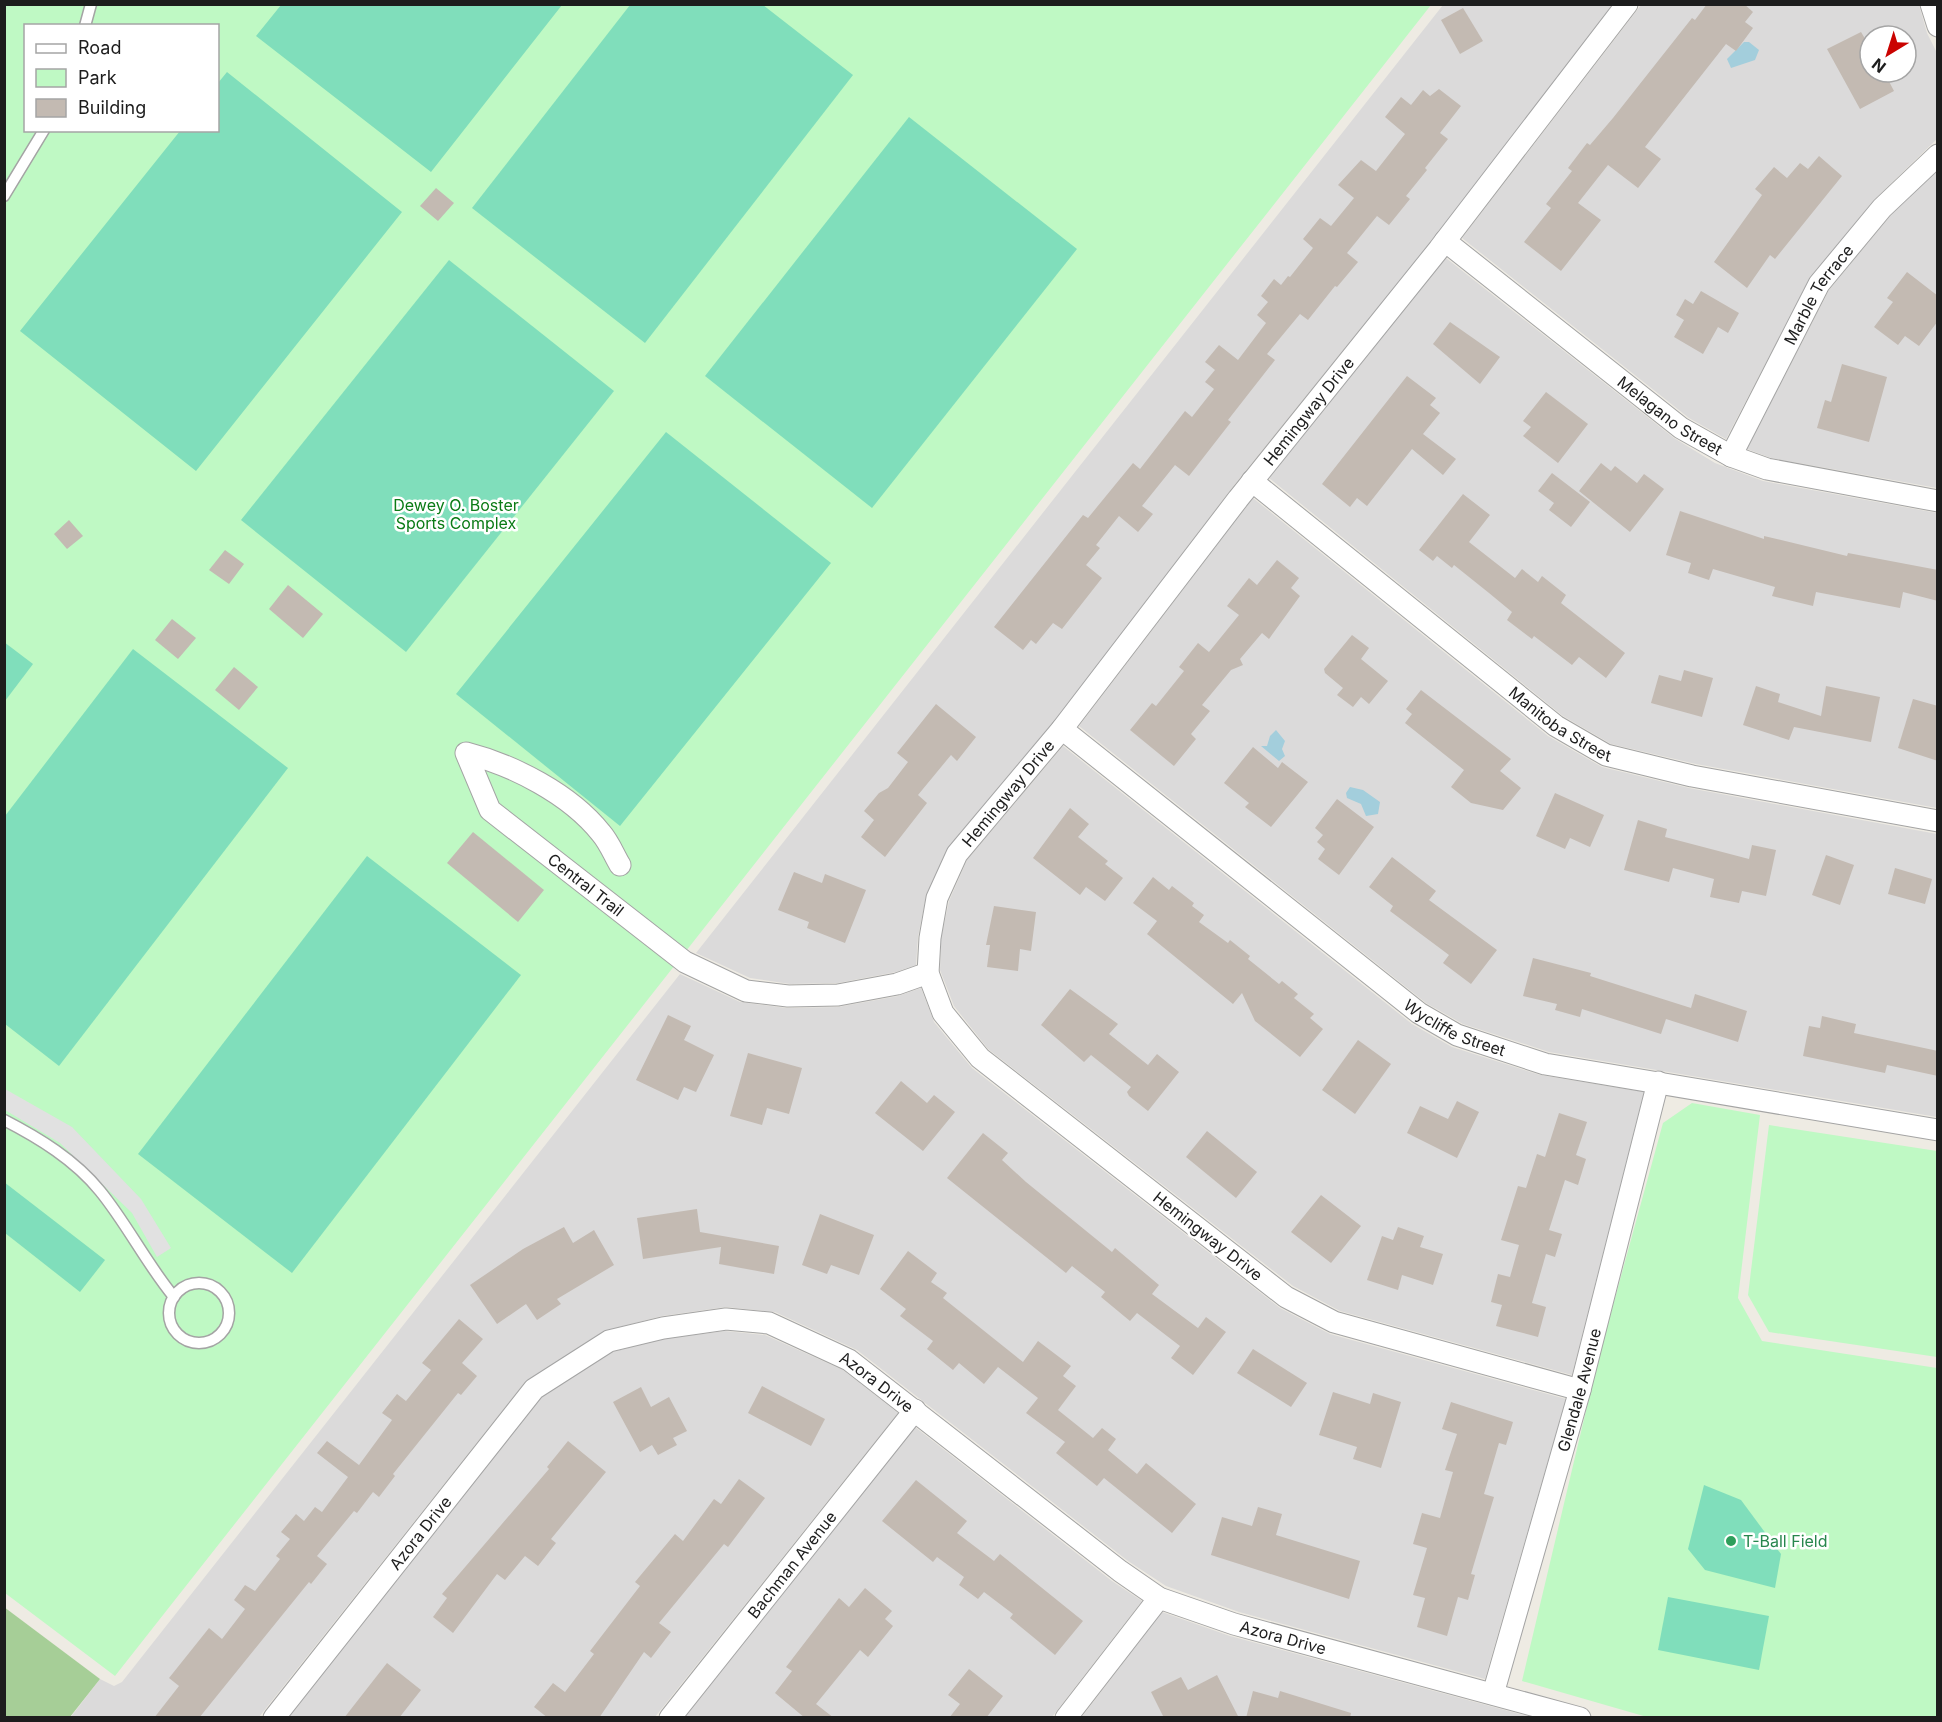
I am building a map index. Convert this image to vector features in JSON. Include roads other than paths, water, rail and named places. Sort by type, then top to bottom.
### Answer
[{"type":"street","name":"Hemingway Drive","points":[[1580,1390],[1334,1322],[1286,1297],[980,1058],[943,1013],[928,973],[930,938],[937,898],[957,854],[1062,729],[1252,481],[1445,241],[1627,4]]},
{"type":"street","points":[[1931,4],[1938,26]]},
{"type":"street","name":"Marble Terrace","points":[[1731,456],[1820,284],[1882,208],[1938,155]]},
{"type":"street","name":"Melagano Street","points":[[1445,241],[1681,428],[1731,456],[1767,470],[1938,501]]},
{"type":"street","name":"Manitoba Street","points":[[1252,481],[1556,726],[1606,755],[1692,776],[1938,821]]},
{"type":"street","name":"Wycliffe Street","points":[[1062,729],[1419,1013],[1457,1035],[1545,1064],[1938,1130]]},
{"type":"street","name":"Central Trail","points":[[621,865],[602,833],[577,808],[547,789],[490,759],[466,753],[490,810],[685,962],[746,991],[788,996],[838,995],[897,984],[928,973]]},
{"type":"street","name":"Glendale Avenue","points":[[1493,1694],[1580,1390],[1658,1082]]},
{"type":"street","name":"Azora Drive","points":[[274,1718],[534,1389],[609,1341],[663,1328],[726,1319],[769,1323],[849,1360],[1120,1571],[1159,1598],[1234,1624],[1580,1718]]},
{"type":"street","name":"Bachman Avenue","points":[[670,1718],[915,1410]]},
{"type":"street","points":[[1066,1718],[1159,1598]]},
{"type":"lane","points":[[86,24],[91,4]]},
{"type":"lane","points":[[4,195],[43,132]]},
{"type":"lane","points":[[4,1120],[32,1134],[66,1158],[99,1190],[152,1270],[174,1297]]},
{"type":"lane","points":[[197,1283],[219,1290],[229,1311],[223,1332],[201,1343],[185,1340],[178,1335],[173,1328],[169,1312],[174,1297],[186,1286],[197,1283]]},
{"type":"water","points":[[1744,42],[1749,42],[1759,50],[1755,60],[1731,68],[1727,59]]},
{"type":"water","points":[[1276,730],[1285,741],[1282,749],[1285,756],[1279,761],[1261,746],[1267,746],[1270,736]]},
{"type":"water","points":[[1350,787],[1363,790],[1380,802],[1378,814],[1366,816],[1361,804],[1347,798],[1346,793]]},
{"type":"place","name":"T-Ball Field","points":[[1731,1541]]},
{"type":"park label","name":"Dewey O. Boster Sports Complex","points":[[456,514]]}]
